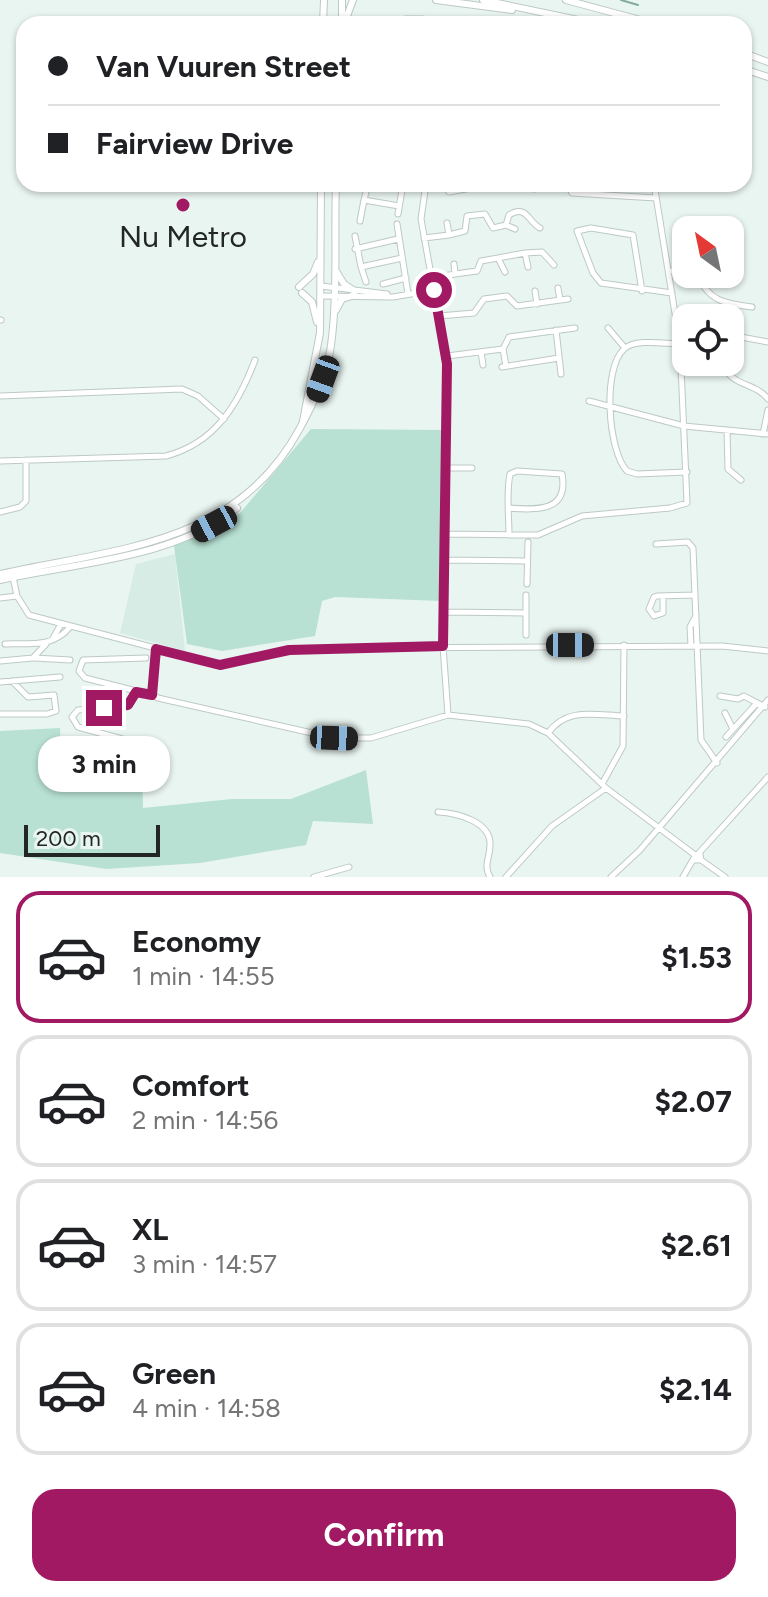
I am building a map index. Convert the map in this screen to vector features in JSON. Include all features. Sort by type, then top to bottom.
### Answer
[{"type":"main road","points":[[436,0],[552,14]]},
{"type":"main road","points":[[483,0],[561,16]]},
{"type":"main road","points":[[566,0],[625,16]]},
{"type":"main road","points":[[303,424],[320,333],[321,192]]},
{"type":"main road","points":[[0,577],[176,536],[241,502],[279,463],[303,424],[323,379],[334,317],[336,192]]},
{"type":"main road","points":[[320,255],[313,274],[300,290],[313,306],[320,333]]},
{"type":"main road","points":[[333,264],[344,284],[354,292],[342,299],[334,317]]},
{"type":"street","points":[[360,221],[366,192]]},
{"type":"street","points":[[398,214],[402,192]]},
{"type":"street","points":[[425,192],[421,216],[447,356],[443,646],[448,715]]},
{"type":"street","points":[[570,192],[656,198]]},
{"type":"street","points":[[655,192],[674,304]]},
{"type":"street","points":[[364,200],[399,206]]},
{"type":"street","points":[[506,225],[509,215],[520,212],[530,215],[540,228]]},
{"type":"street","points":[[424,238],[465,231],[467,216],[480,213],[486,216],[491,227],[506,225],[515,229]]},
{"type":"street","points":[[447,223],[449,235]]},
{"type":"street","points":[[397,224],[408,294]]},
{"type":"street","points":[[642,291],[633,235],[591,228],[577,231],[601,283],[642,291],[672,293]]},
{"type":"street","points":[[355,236],[355,249],[366,282]]},
{"type":"street","points":[[355,249],[398,239]]},
{"type":"street","points":[[432,278],[477,271],[481,261],[525,253],[542,252],[554,265]]},
{"type":"street","points":[[525,253],[528,267]]},
{"type":"street","points":[[361,267],[402,258]]},
{"type":"street","points":[[498,258],[505,272]]},
{"type":"street","points":[[454,264],[455,274]]},
{"type":"street","points":[[383,284],[406,278]]},
{"type":"street","points":[[321,286],[396,296],[434,290]]},
{"type":"street","points":[[558,288],[560,300]]},
{"type":"street","points":[[706,288],[710,296],[720,301],[752,307]]},
{"type":"street","points":[[535,291],[537,304]]},
{"type":"street","points":[[321,296],[354,292]]},
{"type":"street","points":[[439,316],[474,313],[484,299],[507,296],[517,306],[568,299]]},
{"type":"street","points":[[559,358],[504,366],[503,349],[509,337],[575,328]]},
{"type":"street","points":[[608,328],[625,348]]},
{"type":"street","points":[[556,330],[561,374]]},
{"type":"street","points":[[744,338],[768,342]]},
{"type":"street","points":[[672,344],[636,344],[625,348],[616,361],[610,406],[615,440],[627,471],[637,474],[687,472]]},
{"type":"street","points":[[447,356],[503,349]]},
{"type":"street","points":[[481,352],[483,365]]},
{"type":"street","points":[[0,461],[166,456],[197,444],[239,400],[255,360]]},
{"type":"street","points":[[446,534],[545,533],[582,516],[682,507],[688,497],[682,376]]},
{"type":"street","points":[[729,376],[759,390],[768,399]]},
{"type":"street","points":[[0,396],[182,389],[198,396],[224,419]]},
{"type":"street","points":[[589,401],[684,426],[765,434],[768,410]]},
{"type":"street","points":[[727,430],[728,469],[741,480]]},
{"type":"street","points":[[0,512],[20,507],[26,501],[26,460]]},
{"type":"street","points":[[445,468],[472,468]]},
{"type":"street","points":[[509,508],[544,508],[560,499],[564,492],[562,474],[512,472],[509,477],[509,508],[509,535]]},
{"type":"street","points":[[527,584],[528,542]]},
{"type":"street","points":[[656,544],[688,542],[692,546],[697,615],[690,627],[701,740],[717,763]]},
{"type":"street","points":[[444,560],[527,561]]},
{"type":"street","points":[[12,574],[17,596],[29,615],[220,665],[289,650],[443,646],[693,646],[768,651]]},
{"type":"street","points":[[526,595],[526,635]]},
{"type":"street","points":[[663,596],[695,595]]},
{"type":"street","points":[[0,598],[17,596]]},
{"type":"street","points":[[444,612],[526,613]]},
{"type":"street","points":[[33,658],[61,624]]},
{"type":"street","points":[[5,644],[58,640],[70,627]]},
{"type":"street","points":[[506,877],[552,826],[604,786],[623,746],[624,645]]},
{"type":"street","points":[[152,695],[156,649]]},
{"type":"street","points":[[0,661],[33,658],[70,660]]},
{"type":"street","points":[[146,658],[87,659],[78,665],[85,678],[334,738],[371,738],[448,715],[512,719],[548,733],[604,786],[725,877]]},
{"type":"street","points":[[0,682],[60,677]]},
{"type":"street","points":[[0,714],[47,714],[56,711],[54,695],[28,697],[12,681]]},
{"type":"street","points":[[66,754],[131,752],[133,742],[78,727],[72,717],[78,710],[125,706],[136,692]]},
{"type":"street","points":[[720,696],[738,699],[744,696],[765,707]]},
{"type":"street","points":[[611,877],[659,829],[768,700]]},
{"type":"street","points":[[726,737],[757,703]]},
{"type":"street","points":[[725,713],[733,729]]},
{"type":"street","points":[[548,733],[559,719],[568,715],[624,716]]},
{"type":"street","points":[[685,877],[712,837],[768,777]]},
{"type":"street","points":[[438,812],[461,815],[487,833],[490,844],[486,867],[490,877]]},
{"type":"street","points":[[314,877],[349,867]]},
{"type":"shaded area","points":[[175,554],[185,651],[120,633],[136,564]]},
{"type":"green space","points":[[311,429],[443,430],[446,534],[441,601],[335,597],[322,601],[315,636],[222,651],[187,644],[174,546],[240,513]]},
{"type":"green space","points":[[60,728],[61,759],[142,766],[143,808],[232,799],[291,799],[366,770],[373,824],[313,821],[306,845],[200,863],[106,869],[0,853],[0,731]]},
{"type":"waterway","points":[[621,0],[638,5]]},
{"type":"place","name":"Nu Metro","points":[[183,205]]},
{"type":"route","points":[[104,708],[128,705],[136,692],[152,695],[156,649],[220,665],[289,650],[443,646],[447,356],[434,290]]}]
